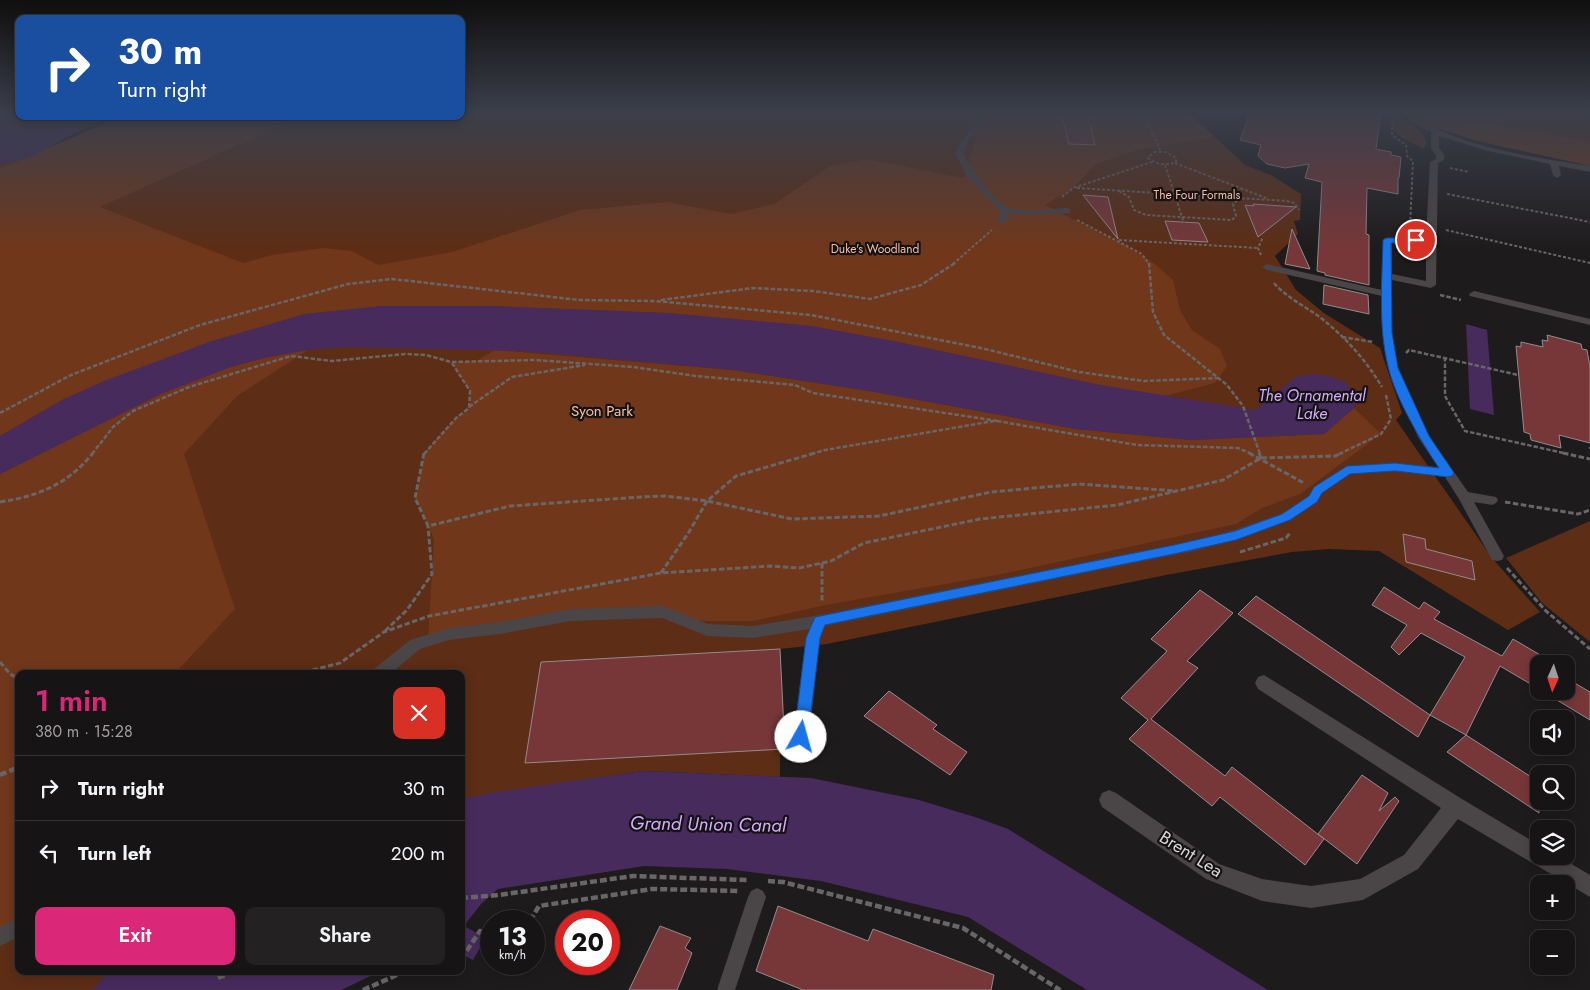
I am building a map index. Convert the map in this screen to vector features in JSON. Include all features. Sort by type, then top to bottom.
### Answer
[{"type":"street","points":[[1264,683],[1455,806],[1590,888]]},
{"type":"street","name":"Brent Lea","points":[[1109,800],[1213,872],[1262,890],[1311,897],[1363,889],[1411,862],[1455,806]]},
{"type":"lane","points":[[961,158],[970,174],[1003,209],[1005,217],[1002,221]]},
{"type":"lane","points":[[1386,276],[1431,285],[1434,162],[1440,160],[1440,158]]},
{"type":"lane","points":[[1537,158],[1590,169]]},
{"type":"lane","points":[[1554,162],[1557,176]]},
{"type":"lane","points":[[1003,209],[1021,212],[1067,211]]},
{"type":"lane","points":[[1431,240],[1387,240],[1387,333],[1393,368],[1424,437],[1464,496],[1497,556]]},
{"type":"lane","points":[[1267,268],[1387,294]]},
{"type":"lane","points":[[1474,294],[1590,322]]},
{"type":"lane","points":[[384,670],[415,644],[449,634],[500,628],[571,615],[663,612],[707,630],[753,632],[820,621],[1009,584],[1236,535],[1286,517],[1313,499],[1318,490],[1347,470],[1395,467],[1448,473]]},
{"type":"lane","points":[[1464,496],[1492,500]]},
{"type":"lane","points":[[801,737],[813,638],[820,621]]},
{"type":"lane","points":[[726,990],[756,887]]},
{"type":"lane","points":[[0,937],[15,929]]},
{"type":"path","points":[[1148,158],[1152,162]]},
{"type":"path","points":[[1175,163],[1177,160],[1176,158]]},
{"type":"path","points":[[1387,240],[1410,233],[1413,161],[1410,158]]},
{"type":"path","points":[[1261,458],[1243,406],[1227,385],[1164,335],[1153,312],[1149,263],[1142,254],[1118,240],[1088,227],[1060,204],[1062,195],[1073,188],[1152,162],[1165,165],[1175,163],[1269,199]]},
{"type":"path","points":[[1165,165],[1184,223]]},
{"type":"path","points":[[1443,167],[1469,172]]},
{"type":"path","points":[[1073,188],[1269,199],[1294,203],[1299,210]]},
{"type":"path","points":[[1118,190],[1129,197],[1133,208],[1140,213],[1181,217],[1232,220],[1236,216],[1233,204],[1240,198]]},
{"type":"path","points":[[1434,192],[1590,222]]},
{"type":"path","points":[[655,301],[753,288],[813,291],[870,299],[921,286],[956,262],[1002,221]]},
{"type":"path","points":[[1433,227],[1590,263]]},
{"type":"path","points":[[998,421],[825,450],[736,476],[706,501],[689,532],[661,573],[770,566],[799,568],[831,561],[864,543],[980,519],[1116,505],[1181,491],[1223,480],[1261,458],[1335,456],[1381,434],[1391,419],[1385,393],[1373,371],[1320,317],[1275,285],[1258,248],[1263,237]]},
{"type":"path","points":[[1118,240],[1258,248]]},
{"type":"path","points":[[0,413],[71,375],[200,325],[348,284],[392,279],[580,300],[655,301],[811,315],[919,334],[1079,372],[1110,377],[1144,381],[1218,378]]},
{"type":"path","points":[[1341,337],[1374,342]]},
{"type":"path","points":[[1391,350],[1408,353],[1409,350],[1445,357],[1518,376]]},
{"type":"path","points":[[0,502],[20,499],[60,484],[80,469],[113,428],[133,411],[190,387],[213,382],[276,359],[291,356],[332,361],[405,354],[426,355],[452,362],[535,360],[590,364],[795,385],[812,393],[998,421]]},
{"type":"path","points":[[1445,357],[1445,396],[1465,431],[1590,458]]},
{"type":"path","points":[[452,362],[470,391],[469,408]]},
{"type":"path","points":[[384,632],[406,610],[432,574],[428,526],[415,498],[424,453],[456,418],[512,377],[590,364]]},
{"type":"path","points":[[998,421],[932,409],[1137,445],[1153,444],[1184,448],[1238,448],[1261,458],[1318,490]]},
{"type":"path","points":[[428,526],[510,506],[666,496],[706,501],[792,519],[879,516],[991,492],[1079,484],[1181,491]]},
{"type":"path","points":[[1492,500],[1578,514],[1590,510]]},
{"type":"path","points":[[1497,556],[1538,605],[1590,649]]},
{"type":"path","points":[[820,621],[823,610],[822,563]]},
{"type":"path","points":[[0,662],[10,674],[15,677]]},
{"type":"path","points":[[0,775],[15,769]]},
{"type":"path","points":[[465,898],[499,895],[634,876],[756,887]]},
{"type":"path","points":[[536,910],[538,906],[652,889],[756,887],[783,882],[963,928],[1060,990]]},
{"type":"path","points":[[465,953],[480,931]]},
{"type":"path","points":[[218,978],[225,975]]},
{"type":"path","points":[[363,990],[397,975]]},
{"type":"green space","name":"Syon Park","points":[[0,158],[1238,158],[1245,165],[1271,175],[1301,194],[1300,220],[1294,221],[1298,234],[1275,256],[1296,290],[1324,313],[1380,348],[1402,413],[1396,420],[1492,558],[1540,612],[1508,630],[1379,551],[1329,549],[1292,552],[1166,575],[827,644],[780,649],[780,777],[643,771],[465,798],[465,670],[15,670],[15,975],[111,975],[96,990],[0,990]]},
{"type":"green space","name":"Duke's Woodland","points":[[23,158],[209,158],[100,207],[243,263],[272,255],[323,248],[352,251],[378,265],[452,252],[580,210],[667,202],[731,214],[774,204],[830,166],[867,159],[964,178],[970,158],[1113,158],[1096,164],[1073,188],[1045,205],[1128,247],[1155,264],[1173,280],[1180,310],[1192,330],[1220,349],[1227,366],[1215,383],[1165,396],[1100,385],[893,341],[811,326],[668,313],[490,306],[383,306],[305,314],[209,342],[64,399],[0,436],[0,168]]},
{"type":"green space","points":[[1555,158],[1590,158],[1590,166]]},
{"type":"green space","points":[[1565,158],[1590,158],[1590,164]]},
{"type":"green space","points":[[308,350],[237,396],[184,454],[235,609],[178,670],[15,670],[15,928],[0,936],[0,474],[171,389],[240,364]]},
{"type":"green space","points":[[495,350],[733,370],[869,391],[1076,429],[1168,438],[1192,440],[1324,434],[1354,408],[1381,434],[1300,494],[1262,508],[1236,524],[1002,574],[826,605],[753,621],[708,621],[590,614],[428,640],[434,539],[415,498],[424,453],[456,418],[469,408],[470,391],[451,362],[476,361]]},
{"type":"green space","points":[[1590,521],[1590,642],[1542,603],[1506,558]]},
{"type":"water","points":[[0,158],[27,158],[0,165]]},
{"type":"water","name":"The Ornamental Lake","points":[[383,306],[490,306],[668,313],[811,326],[893,341],[1100,385],[1255,410],[1297,376],[1314,374],[1329,376],[1345,382],[1358,397],[1354,408],[1324,434],[1192,440],[1076,429],[869,391],[733,370],[523,351],[345,347],[308,350],[268,357],[231,367],[161,394],[0,474],[0,436],[64,399],[104,381],[209,342],[305,314]]},
{"type":"water","points":[[1466,324],[1487,330],[1494,415],[1470,409]]},
{"type":"water","name":"Grand Union Canal","points":[[643,771],[811,778],[919,800],[1008,829],[1268,990],[1087,990],[968,917],[821,881],[727,869],[644,866],[498,889],[481,904],[465,925],[465,798],[495,792]]},
{"type":"water","points":[[465,927],[480,935],[480,948],[473,960],[465,956]]},
{"type":"water","points":[[106,975],[373,975],[341,990],[92,990]]},
{"type":"building","points":[[1260,158],[1401,158],[1398,194],[1367,188],[1366,234],[1369,235],[1369,285],[1325,275],[1325,273],[1317,271],[1322,182],[1305,178],[1309,164],[1285,168],[1267,164]]},
{"type":"building","points":[[1083,195],[1108,197],[1118,239]]},
{"type":"building","points":[[1253,204],[1296,207],[1258,237],[1245,205],[1254,206]]},
{"type":"building","points":[[1165,221],[1199,223],[1208,242],[1172,240]]},
{"type":"building","points":[[1292,229],[1310,269],[1285,264]]},
{"type":"building","points":[[1324,285],[1368,295],[1369,314],[1323,304]]},
{"type":"building","points":[[1547,335],[1581,344],[1582,349],[1587,350],[1590,367],[1590,443],[1559,435],[1561,448],[1531,440],[1530,434],[1524,432],[1516,346],[1521,347],[1521,342],[1543,347],[1542,340],[1548,341]]},
{"type":"building","points":[[1403,534],[1425,539],[1426,549],[1472,561],[1475,580],[1406,562]]},
{"type":"building","points":[[1384,587],[1419,609],[1424,602],[1440,612],[1434,619],[1502,656],[1513,639],[1540,655],[1530,655],[1530,684],[1500,666],[1466,735],[1430,715],[1465,657],[1421,633],[1399,655],[1391,647],[1407,625],[1372,605]]},
{"type":"building","points":[[1200,590],[1233,613],[1187,661],[1198,668],[1151,719],[1225,776],[1232,767],[1324,839],[1305,865],[1220,797],[1212,806],[1129,739],[1148,720],[1121,698],[1167,651],[1151,639]]},
{"type":"building","points":[[1256,596],[1430,715],[1418,737],[1238,614]]},
{"type":"building","points":[[780,649],[785,749],[525,763],[541,662]]},
{"type":"building","points":[[1575,683],[1590,692],[1590,720],[1557,700],[1575,700]]},
{"type":"building","points":[[889,691],[937,725],[933,729],[967,752],[950,775],[864,716]]},
{"type":"building","points":[[1466,735],[1530,776],[1530,807],[1447,752]]},
{"type":"building","points":[[1362,775],[1388,793],[1379,811],[1395,797],[1399,801],[1357,864],[1318,834]]},
{"type":"building","points":[[778,906],[868,941],[873,929],[994,975],[991,990],[803,990],[756,971]]},
{"type":"building","points":[[660,926],[691,938],[685,948],[692,953],[677,990],[629,990]]},
{"type":"route","points":[[801,737],[813,638],[820,621],[1193,546],[1236,535],[1286,517],[1313,499],[1318,490],[1347,470],[1395,467],[1448,473],[1424,437],[1406,399],[1393,368],[1387,333],[1387,240],[1416,240]]},
{"type":"park label","name":"The Four Formals","points":[[1197,195]]}]
